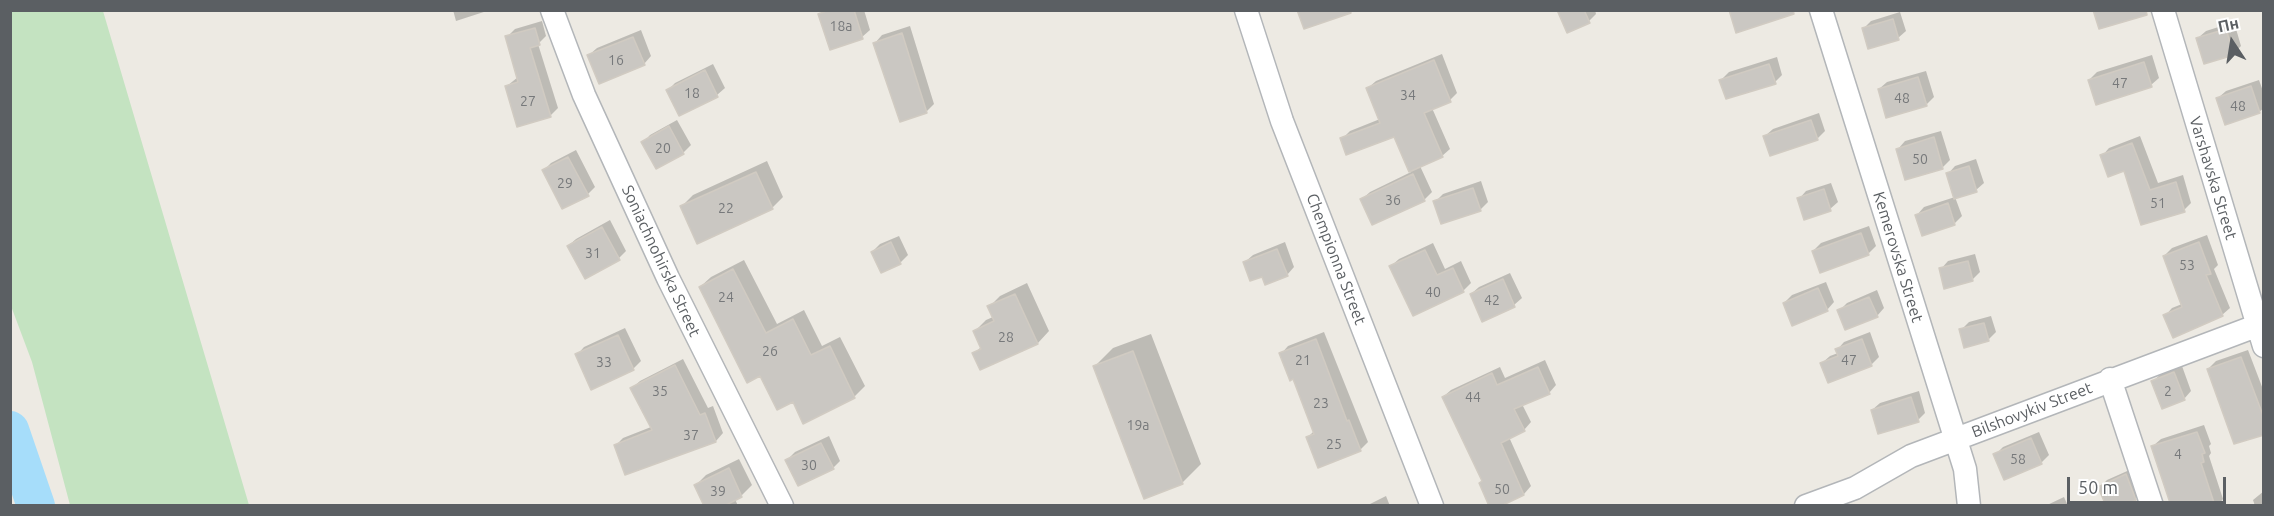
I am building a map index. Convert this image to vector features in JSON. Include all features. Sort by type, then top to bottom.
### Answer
[{"type":"street","name":"Soniachnohirska Street","points":[[552,10],[584,95],[668,278],[782,506]]},
{"type":"street","name":"Chempionna Street","points":[[1246,10],[1282,121],[1432,506]]},
{"type":"street","name":"Kemerovska Street","points":[[1821,10],[1965,468],[1969,506]]},
{"type":"street","name":"Varshavska Street","points":[[2163,10],[2261,331]]},
{"type":"street","name":"Bilshovykiv Street","points":[[1806,506],[1855,488],[1911,456],[2110,379],[2261,331]]},
{"type":"street","points":[[2110,379],[2152,506]]},
{"type":"green space","points":[[11,10],[103,11],[249,505],[70,505],[32,362],[11,306]]},
{"type":"building","points":[[829,10],[854,10],[863,39],[830,50],[818,14]]},
{"type":"building","points":[[1297,10],[1350,10],[1351,13],[1304,29]]},
{"type":"building","points":[[1557,10],[1584,10],[1590,23],[1567,33]]},
{"type":"building","points":[[1729,10],[1793,10],[1794,14],[1736,33]]},
{"type":"building","points":[[2093,10],[2146,10],[2147,15],[2099,29]]},
{"type":"building","points":[[1893,19],[1899,40],[1868,49],[1862,28]]},
{"type":"building","points":[[535,28],[540,45],[530,48],[551,117],[517,127],[505,86],[518,82],[505,36]]},
{"type":"building","points":[[2226,29],[2234,55],[2204,64],[2196,38]]},
{"type":"building","points":[[902,33],[927,113],[900,122],[873,43]]},
{"type":"building","points":[[633,37],[645,65],[599,84],[587,55]]},
{"type":"building","points":[[1434,60],[1451,102],[1424,113],[1443,157],[1409,172],[1394,137],[1346,155],[1340,138],[1380,123],[1366,88]]},
{"type":"building","points":[[2144,62],[2152,87],[2096,105],[2088,80]]},
{"type":"building","points":[[1769,64],[1776,84],[1726,99],[1719,80]]},
{"type":"building","points":[[705,70],[718,97],[679,116],[666,90]]},
{"type":"building","points":[[1918,77],[1927,106],[1886,118],[1878,89]]},
{"type":"building","points":[[2251,86],[2260,113],[2225,125],[2216,98]]},
{"type":"building","points":[[1811,120],[1818,140],[1770,156],[1763,136]]},
{"type":"building","points":[[669,126],[684,154],[656,169],[641,142]]},
{"type":"building","points":[[1934,137],[1943,169],[1905,180],[1896,149]]},
{"type":"building","points":[[2132,143],[2150,190],[2176,182],[2185,212],[2141,225],[2124,171],[2108,177],[2100,155]]},
{"type":"building","points":[[568,157],[589,196],[562,209],[542,170]]},
{"type":"building","points":[[1969,166],[1977,192],[1954,199],[1946,173]]},
{"type":"building","points":[[756,172],[773,209],[697,244],[680,206]]},
{"type":"building","points":[[1413,174],[1425,201],[1372,225],[1360,199]]},
{"type":"building","points":[[1473,188],[1481,211],[1441,224],[1433,201]]},
{"type":"building","points":[[1824,189],[1831,211],[1804,220],[1797,198]]},
{"type":"building","points":[[1948,203],[1955,225],[1922,236],[1915,215]]},
{"type":"building","points":[[602,227],[620,260],[585,279],[567,246]]},
{"type":"building","points":[[1861,233],[1869,255],[1820,273],[1812,251]]},
{"type":"building","points":[[891,242],[901,264],[881,273],[871,252]]},
{"type":"building","points":[[2199,242],[2211,274],[2206,275],[2223,316],[2173,338],[2163,315],[2182,307],[2163,256]]},
{"type":"building","points":[[1277,249],[1288,276],[1265,285],[1262,277],[1250,281],[1243,262]]},
{"type":"building","points":[[1425,250],[1437,275],[1453,268],[1464,292],[1413,316],[1389,266]]},
{"type":"building","points":[[1968,261],[1973,281],[1944,289],[1939,268]]},
{"type":"building","points":[[733,269],[766,333],[793,319],[811,355],[830,346],[855,398],[803,424],[793,402],[777,410],[760,376],[747,383],[699,287]]},
{"type":"building","points":[[1503,279],[1515,307],[1482,322],[1470,294]]},
{"type":"building","points":[[1818,288],[1828,311],[1792,326],[1783,303]]},
{"type":"building","points":[[1015,294],[1038,344],[980,370],[972,353],[981,349],[973,331],[994,321],[987,306]]},
{"type":"building","points":[[1869,297],[1878,317],[1845,330],[1837,310]]},
{"type":"building","points":[[1984,323],[1989,341],[1964,348],[1959,329]]},
{"type":"building","points":[[618,335],[634,370],[591,390],[575,354]]},
{"type":"building","points":[[1316,339],[1347,421],[1349,420],[1361,451],[1318,468],[1306,437],[1314,434],[1293,379],[1290,381],[1279,353]]},
{"type":"building","points":[[1862,339],[1872,366],[1828,383],[1820,363],[1838,356],[1835,349]]},
{"type":"building","points":[[1133,351],[1183,484],[1144,499],[1093,366]]},
{"type":"building","points":[[2241,357],[2264,418],[2264,435],[2234,444],[2207,369]]},
{"type":"building","points":[[675,365],[700,415],[705,413],[716,442],[625,475],[614,445],[652,430],[630,388]]},
{"type":"building","points":[[1538,367],[1550,394],[1514,409],[1525,431],[1501,443],[1524,495],[1501,506],[1489,506],[1479,483],[1482,481],[1442,397],[1492,373],[1497,385]]},
{"type":"building","points":[[2174,372],[2185,400],[2162,409],[2151,381]]},
{"type":"building","points":[[1911,397],[1919,422],[1878,434],[1871,410]]},
{"type":"building","points":[[2197,432],[2205,453],[2202,454],[2204,462],[2201,463],[2215,506],[2171,506],[2151,446]]},
{"type":"building","points":[[2031,438],[2042,464],[2004,480],[1993,454]]},
{"type":"building","points":[[821,443],[834,469],[798,486],[785,460]]},
{"type":"building","points":[[729,468],[742,497],[724,506],[704,506],[694,485]]},
{"type":"building","points":[[2126,474],[2136,500],[2123,506],[2106,506],[2098,487]]},
{"type":"waterway","points":[[10,430],[36,506]]}]
